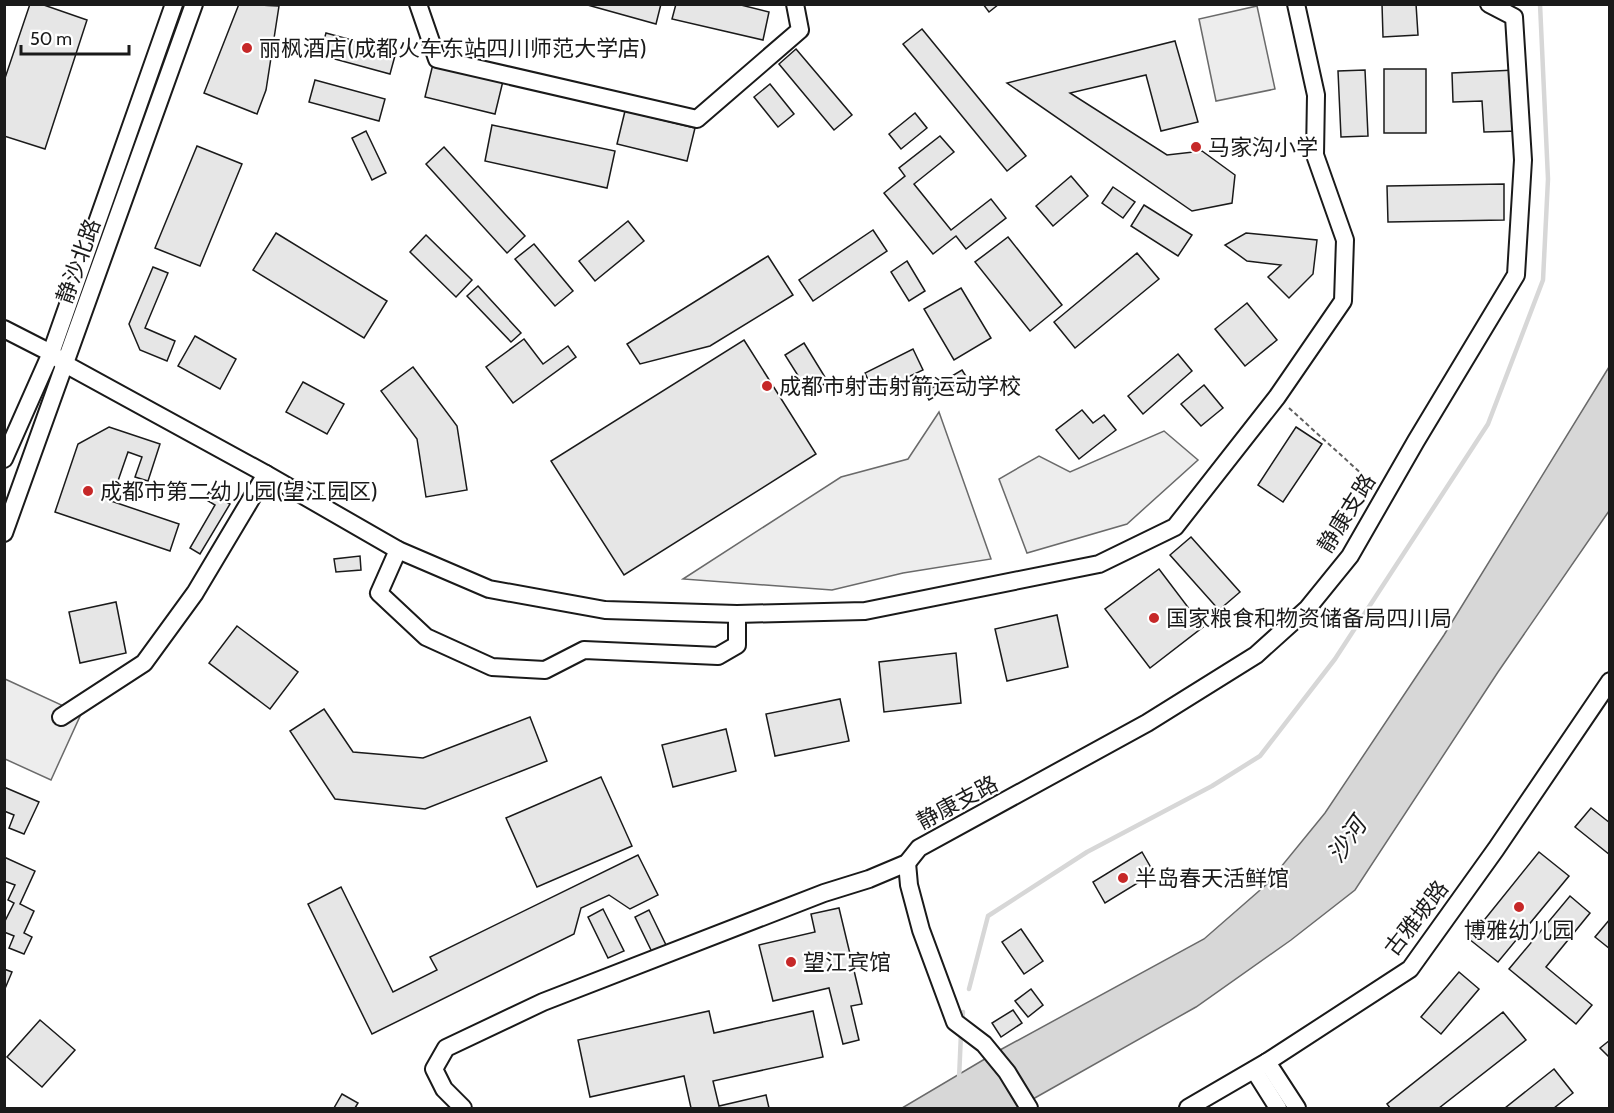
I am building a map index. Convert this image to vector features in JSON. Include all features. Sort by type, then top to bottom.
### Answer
[{"type":"street","name":"静沙北路","points":[[4,459],[51,353],[174,4]]},
{"type":"street","name":"静沙北路","points":[[4,533],[194,4]]},
{"type":"street","points":[[418,4],[437,59],[697,119],[800,30],[795,4]]},
{"type":"street","points":[[4,329],[51,353],[65,364],[266,474],[398,550],[489,589],[606,610],[737,614],[865,611],[1099,564],[1175,526],[1277,397],[1343,301],[1345,240],[1315,155],[1316,95],[1296,4]]},
{"type":"street","name":"静康支路","points":[[463,1108],[444,1089],[434,1069],[447,1048],[543,1002],[907,863],[919,848],[1147,723],[1256,655],[1307,609],[1350,556],[1516,275],[1523,160],[1514,17],[1489,4]]},
{"type":"street","points":[[60,717],[144,663],[195,593],[266,474]]},
{"type":"street","points":[[398,550],[379,594],[426,637],[492,667],[545,670],[584,650],[718,656],[737,645],[737,614]]},
{"type":"street","name":"古雅坡路","points":[[1188,1108],[1260,1066],[1410,969],[1496,849],[1610,681]]},
{"type":"street","name":"静康支路","points":[[907,863],[909,885],[921,930],[961,1027],[984,1044],[1007,1072],[1029,1108]]},
{"type":"street","points":[[1260,1066],[1278,1108]]},
{"type":"street","points":[[1260,1066],[1297,1108]]},
{"type":"path","points":[[1277,397],[1385,495]]},
{"type":"shaded area","points":[[1257,6],[1275,89],[1216,101],[1199,19]]},
{"type":"shaded area","points":[[939,412],[991,559],[903,573],[832,590],[683,579],[841,477],[908,459]]},
{"type":"shaded area","points":[[1164,431],[1198,460],[1127,524],[1027,553],[999,479],[1039,456],[1070,472]]},
{"type":"shaded area","points":[[5,679],[81,714],[51,780],[5,759]]},
{"type":"water","name":"沙河","points":[[1609,367],[1609,511],[1498,672],[1355,890],[1291,940],[1196,1007],[1018,1108],[902,1108],[1000,1050],[1204,939],[1267,884],[1325,813],[1444,635]]},
{"type":"building","points":[[30,4],[41,4],[87,20],[45,149],[4,136],[4,81]]},
{"type":"building","name":"丽枫酒店(成都火车东站四川师范大学店)","points":[[239,4],[279,6],[266,90],[257,114],[204,93]]},
{"type":"building","points":[[584,4],[661,4],[656,24]]},
{"type":"building","points":[[676,4],[737,4],[769,12],[763,40],[672,19]]},
{"type":"building","points":[[983,4],[999,4],[989,12]]},
{"type":"building","points":[[1382,4],[1416,4],[1418,35],[1383,37]]},
{"type":"building","points":[[922,29],[1026,156],[1007,171],[903,44]]},
{"type":"building","points":[[326,33],[396,52],[390,74],[320,55]]},
{"type":"building","points":[[1175,41],[1198,122],[1161,131],[1146,75],[1070,93],[1167,155],[1202,151],[1235,175],[1232,203],[1192,211],[1007,83]]},
{"type":"building","points":[[796,49],[852,115],[834,130],[779,64]]},
{"type":"building","points":[[433,64],[503,81],[495,114],[425,97]]},
{"type":"building","points":[[1384,69],[1426,69],[1426,133],[1384,133]]},
{"type":"building","points":[[1365,70],[1368,136],[1341,137],[1338,71]]},
{"type":"building","points":[[1515,70],[1518,131],[1484,132],[1482,101],[1453,102],[1452,73]]},
{"type":"building","points":[[315,80],[385,99],[379,121],[309,102]]},
{"type":"building","points":[[770,84],[794,114],[778,127],[754,97]]},
{"type":"building","points":[[625,111],[695,128],[687,161],[617,144]]},
{"type":"building","points":[[915,113],[927,128],[901,149],[889,134]]},
{"type":"building","points":[[492,125],[615,151],[607,188],[485,161]]},
{"type":"building","points":[[366,131],[386,173],[372,180],[352,138]]},
{"type":"building","points":[[940,136],[954,152],[914,184],[951,230],[991,199],[1006,218],[966,249],[956,236],[933,254],[884,193],[905,176],[899,168]]},
{"type":"building","points":[[197,146],[242,164],[200,266],[155,248]]},
{"type":"building","points":[[444,147],[525,236],[507,253],[426,164]]},
{"type":"building","points":[[1071,176],[1088,196],[1053,226],[1036,206]]},
{"type":"building","points":[[1504,184],[1504,220],[1388,222],[1387,186]]},
{"type":"building","points":[[1113,187],[1135,202],[1123,218],[1102,203]]},
{"type":"building","points":[[1144,205],[1192,235],[1178,256],[1131,226]]},
{"type":"building","points":[[628,221],[644,241],[595,281],[579,261]]},
{"type":"building","points":[[873,230],[887,251],[813,301],[799,280]]},
{"type":"building","points":[[276,233],[387,301],[364,338],[253,270]]},
{"type":"building","points":[[1246,233],[1317,240],[1313,274],[1289,298],[1268,277],[1281,265],[1247,261],[1225,245]]},
{"type":"building","points":[[426,235],[472,280],[456,297],[410,252]]},
{"type":"building","points":[[1008,237],[1062,305],[1030,331],[975,262]]},
{"type":"building","points":[[534,244],[573,291],[555,306],[515,259]]},
{"type":"building","points":[[1137,253],[1159,279],[1075,348],[1054,322]]},
{"type":"building","points":[[768,256],[793,295],[710,346],[640,364],[627,344]]},
{"type":"building","points":[[907,261],[925,291],[909,301],[891,272]]},
{"type":"building","points":[[153,267],[168,273],[145,328],[175,341],[167,361],[140,350],[129,324]]},
{"type":"building","points":[[478,286],[521,333],[511,342],[467,296]]},
{"type":"building","points":[[961,288],[991,338],[954,360],[924,309]]},
{"type":"building","points":[[1247,303],[1277,340],[1245,366],[1215,329]]},
{"type":"building","points":[[195,336],[236,359],[220,389],[178,366]]},
{"type":"building","points":[[524,339],[543,364],[568,346],[576,357],[513,403],[486,367]]},
{"type":"building","points":[[744,340],[816,454],[624,575],[551,461]]},
{"type":"building","points":[[804,343],[828,382],[809,393],[785,355]]},
{"type":"building","points":[[913,349],[923,370],[874,393],[865,373]]},
{"type":"building","points":[[1178,354],[1192,371],[1143,414],[1128,396]]},
{"type":"building","points":[[413,367],[457,426],[467,490],[426,497],[417,439],[381,391]]},
{"type":"building","points":[[962,370],[967,378],[929,400],[925,392]]},
{"type":"building","points":[[303,382],[344,404],[327,434],[286,412]]},
{"type":"building","points":[[1204,385],[1223,408],[1201,426],[1181,404]]},
{"type":"building","points":[[1082,410],[1093,423],[1104,415],[1116,430],[1079,459],[1056,430]]},
{"type":"building","name":"成都市第二幼儿园(望江园区)","points":[[109,427],[160,444],[148,481],[135,477],[142,457],[128,452],[111,501],[179,524],[170,551],[55,512],[78,444]]},
{"type":"building","points":[[1296,427],[1322,444],[1283,502],[1258,485]]},
{"type":"building","name":"成都市第二幼儿园(望江园区)","points":[[209,492],[230,504],[200,554],[190,548],[215,505],[205,499]]},
{"type":"building","points":[[1191,537],[1240,592],[1219,610],[1170,555]]},
{"type":"building","points":[[360,556],[361,570],[336,572],[334,559]]},
{"type":"building","name":"国家粮食和物资储备局四川局","points":[[1159,569],[1203,627],[1150,668],[1105,609]]},
{"type":"building","points":[[116,602],[126,653],[80,663],[69,612]]},
{"type":"building","points":[[1057,615],[1068,667],[1007,681],[995,629]]},
{"type":"building","points":[[237,626],[298,672],[270,709],[209,663]]},
{"type":"building","points":[[956,653],[961,703],[884,712],[879,662]]},
{"type":"building","points":[[840,699],[849,741],[775,756],[766,714]]},
{"type":"building","points":[[324,709],[353,752],[423,758],[530,717],[547,761],[425,809],[335,799],[290,731]]},
{"type":"building","points":[[726,729],[736,771],[673,787],[662,745]]},
{"type":"building","points":[[601,777],[632,846],[537,887],[506,818]]},
{"type":"building","points":[[4,787],[39,802],[24,834],[9,828],[14,815],[4,811]]},
{"type":"building","points":[[1591,808],[1610,823],[1610,855],[1575,827]]},
{"type":"building","name":"半岛春天活鲜馆","points":[[1142,852],[1154,873],[1105,903],[1093,882]]},
{"type":"building","name":"博雅幼儿园","points":[[1539,852],[1569,876],[1498,962],[1469,939]]},
{"type":"building","points":[[638,855],[658,895],[630,909],[609,895],[581,908],[574,934],[372,1034],[308,904],[341,887],[393,992],[437,970],[430,957]]},
{"type":"building","points":[[4,857],[35,871],[20,904],[34,911],[24,933],[32,937],[24,954],[9,948],[14,936],[4,932],[4,923],[14,903],[8,900],[15,885],[4,881]]},
{"type":"building","points":[[1570,896],[1590,913],[1546,967],[1592,1005],[1576,1024],[1509,969]]},
{"type":"building","points":[[839,908],[862,1004],[851,1006],[859,1040],[843,1044],[829,988],[773,1001],[759,945],[815,932],[811,914]]},
{"type":"building","points":[[603,909],[624,951],[608,958],[588,917]]},
{"type":"building","points":[[649,910],[666,945],[652,952],[635,917]]},
{"type":"building","points":[[1610,919],[1610,949],[1595,937]]},
{"type":"building","points":[[1021,929],[1043,961],[1024,974],[1002,942]]},
{"type":"building","points":[[4,969],[12,972],[4,991]]},
{"type":"building","points":[[1459,972],[1479,989],[1441,1034],[1421,1017]]},
{"type":"building","points":[[1031,989],[1043,1005],[1028,1017],[1015,1001]]},
{"type":"building","points":[[1013,1010],[1022,1023],[1001,1037],[992,1023]]},
{"type":"building","points":[[709,1011],[714,1033],[813,1011],[823,1057],[713,1081],[719,1106],[766,1095],[769,1108],[691,1108],[684,1076],[590,1097],[578,1040]]},
{"type":"building","points":[[1503,1012],[1526,1040],[1439,1108],[1390,1108],[1387,1104]]},
{"type":"building","points":[[40,1020],[75,1050],[42,1087],[7,1057]]},
{"type":"building","points":[[1610,1040],[1610,1058],[1600,1048]]},
{"type":"building","points":[[1554,1069],[1573,1093],[1554,1108],[1505,1108]]},
{"type":"building","points":[[342,1094],[358,1103],[355,1108],[334,1108]]},
{"type":"waterway","points":[[969,989],[988,916],[1087,852],[1212,786],[1260,756],[1335,659],[1488,424],[1543,280],[1548,179],[1540,4]]},
{"type":"waterway","points":[[962,1022],[963,1012]]},
{"type":"waterway","points":[[959,1079],[961,1033]]},
{"type":"place","name":"丽枫酒店(成都火车东站四川师范大学店)","points":[[247,48]]},
{"type":"place","name":"马家沟小学","points":[[1196,147]]},
{"type":"place","name":"成都市射击射箭运动学校","points":[[767,386]]},
{"type":"place","name":"成都市第二幼儿园(望江园区)","points":[[88,491]]},
{"type":"place","name":"国家粮食和物资储备局四川局","points":[[1154,618]]},
{"type":"place","name":"半岛春天活鲜馆","points":[[1123,878]]},
{"type":"place","name":"博雅幼儿园","points":[[1519,907]]},
{"type":"place","name":"望江宾馆","points":[[791,962]]}]
